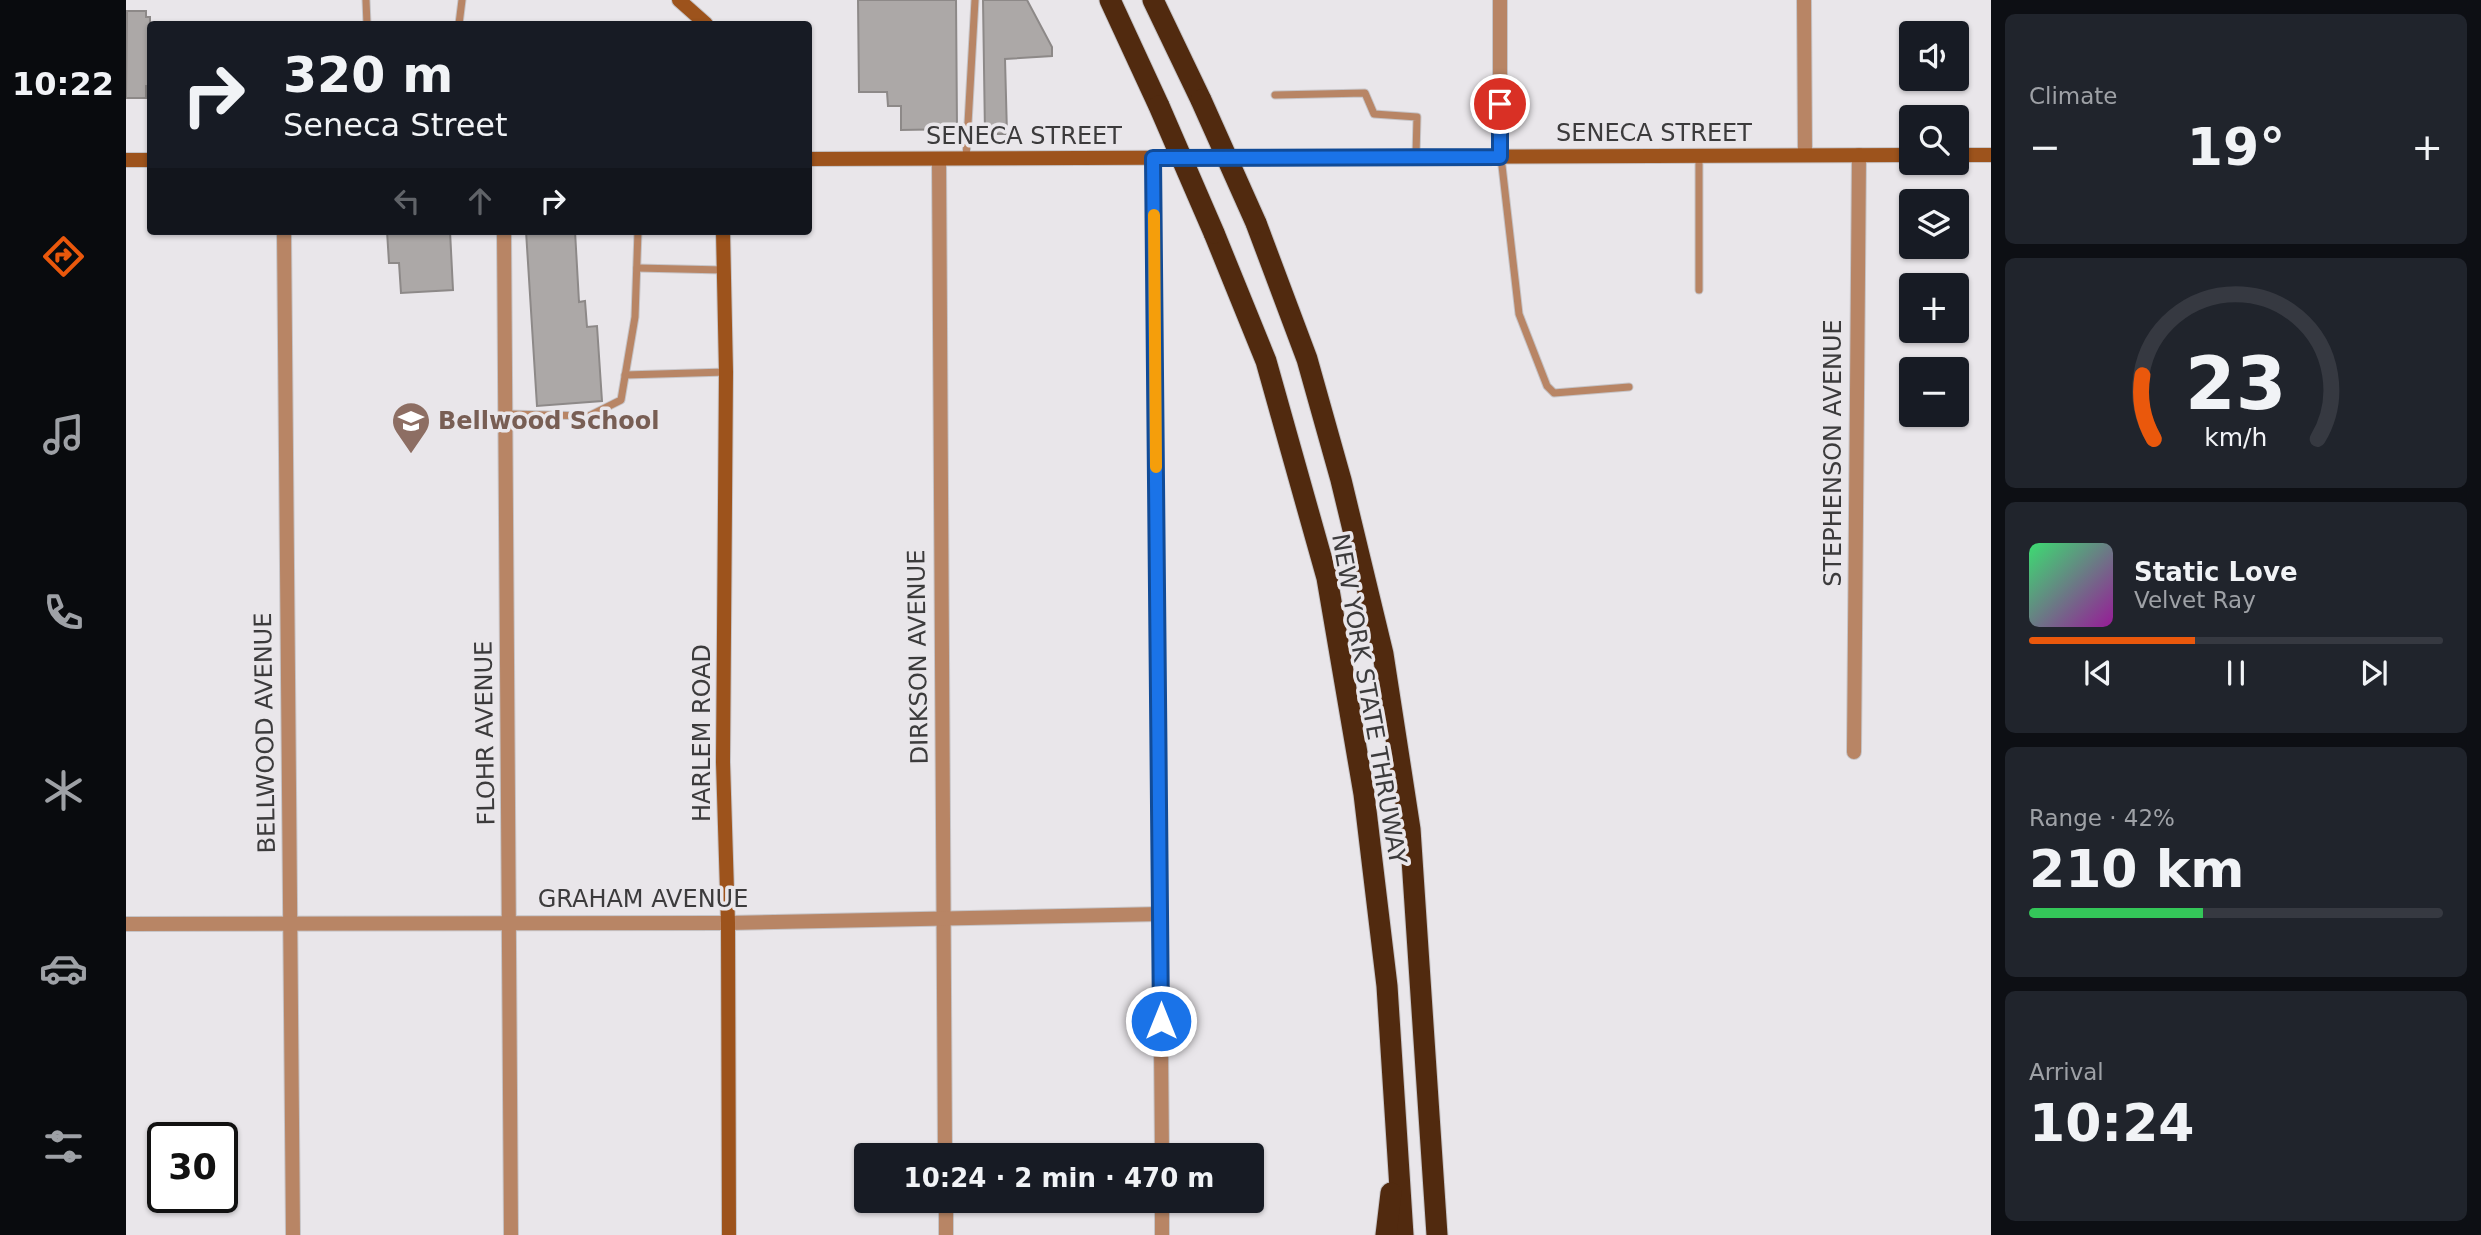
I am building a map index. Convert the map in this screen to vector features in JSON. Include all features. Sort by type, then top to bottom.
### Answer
[{"type":"highway","name":"NEW YORK STATE THRUWAY","points":[[1110,0],[1214,233],[1266,361],[1327,578],[1364,794],[1387,986],[1403,1235]]},
{"type":"highway","name":"NEW YORK STATE THRUWAY","points":[[1153,0],[1256,223],[1307,359],[1341,480],[1383,654],[1410,829],[1437,1235]]},
{"type":"highway","points":[[1386,1235],[1398,1143]]},
{"type":"main road","points":[[679,0],[703,21]]},
{"type":"main road","name":"SENECA STREET","points":[[812,159],[1899,155]]},
{"type":"main road","points":[[1969,155],[1991,155]]},
{"type":"main road","points":[[126,160],[147,160]]},
{"type":"main road","name":"HARLEM ROAD","points":[[723,235],[726,372],[723,762],[728,923],[729,1235]]},
{"type":"street","points":[[1500,0],[1500,157]]},
{"type":"street","points":[[1804,0],[1805,155]]},
{"type":"street","name":"STEPHENSON AVENUE","points":[[1854,752],[1859,155]]},
{"type":"street","points":[[1153,158],[1162,1143]]},
{"type":"street","name":"DIRKSON AVENUE","points":[[939,159],[946,1143]]},
{"type":"street","name":"BELLWOOD AVENUE","points":[[284,235],[293,1235]]},
{"type":"street","name":"FLOHR AVENUE","points":[[504,235],[511,1235]]},
{"type":"street","name":"GRAHAM AVENUE","points":[[126,924],[728,923],[1161,914]]},
{"type":"street","points":[[946,1213],[946,1235]]},
{"type":"street","points":[[1162,1213],[1162,1235]]},
{"type":"lane","points":[[366,0],[367,21]]},
{"type":"lane","points":[[460,21],[461,0]]},
{"type":"lane","points":[[966,159],[975,0]]},
{"type":"lane","points":[[1275,95],[1365,93],[1374,114],[1417,117],[1416,157]]},
{"type":"lane","points":[[1699,156],[1699,289]]},
{"type":"lane","points":[[1500,157],[1519,314],[1547,386],[1554,393],[1629,387]]},
{"type":"lane","points":[[504,414],[589,416],[621,400],[635,317],[638,235]]},
{"type":"lane","points":[[637,268],[723,270]]},
{"type":"lane","points":[[625,375],[726,372]]},
{"type":"building","points":[[858,0],[956,0],[957,129],[901,130],[901,106],[888,106],[887,92],[859,92]]},
{"type":"building","points":[[983,0],[1027,0],[1052,47],[1052,56],[1005,59],[1007,134],[985,134]]},
{"type":"building","points":[[127,11],[146,11],[146,17],[150,17],[150,21],[147,21],[146,98],[126,98]]},
{"type":"building","points":[[387,235],[450,235],[453,290],[401,293],[399,263],[389,263]]},
{"type":"building","points":[[526,235],[575,235],[579,302],[585,301],[587,327],[597,326],[602,401],[537,406]]},
{"type":"slow traffic","points":[[1154,215],[1156,467]]},
{"type":"place","name":"Bellwood School","points":[[411,455]]},
{"type":"route","points":[[1161,1021],[1153,158],[1500,157],[1500,104]]}]
